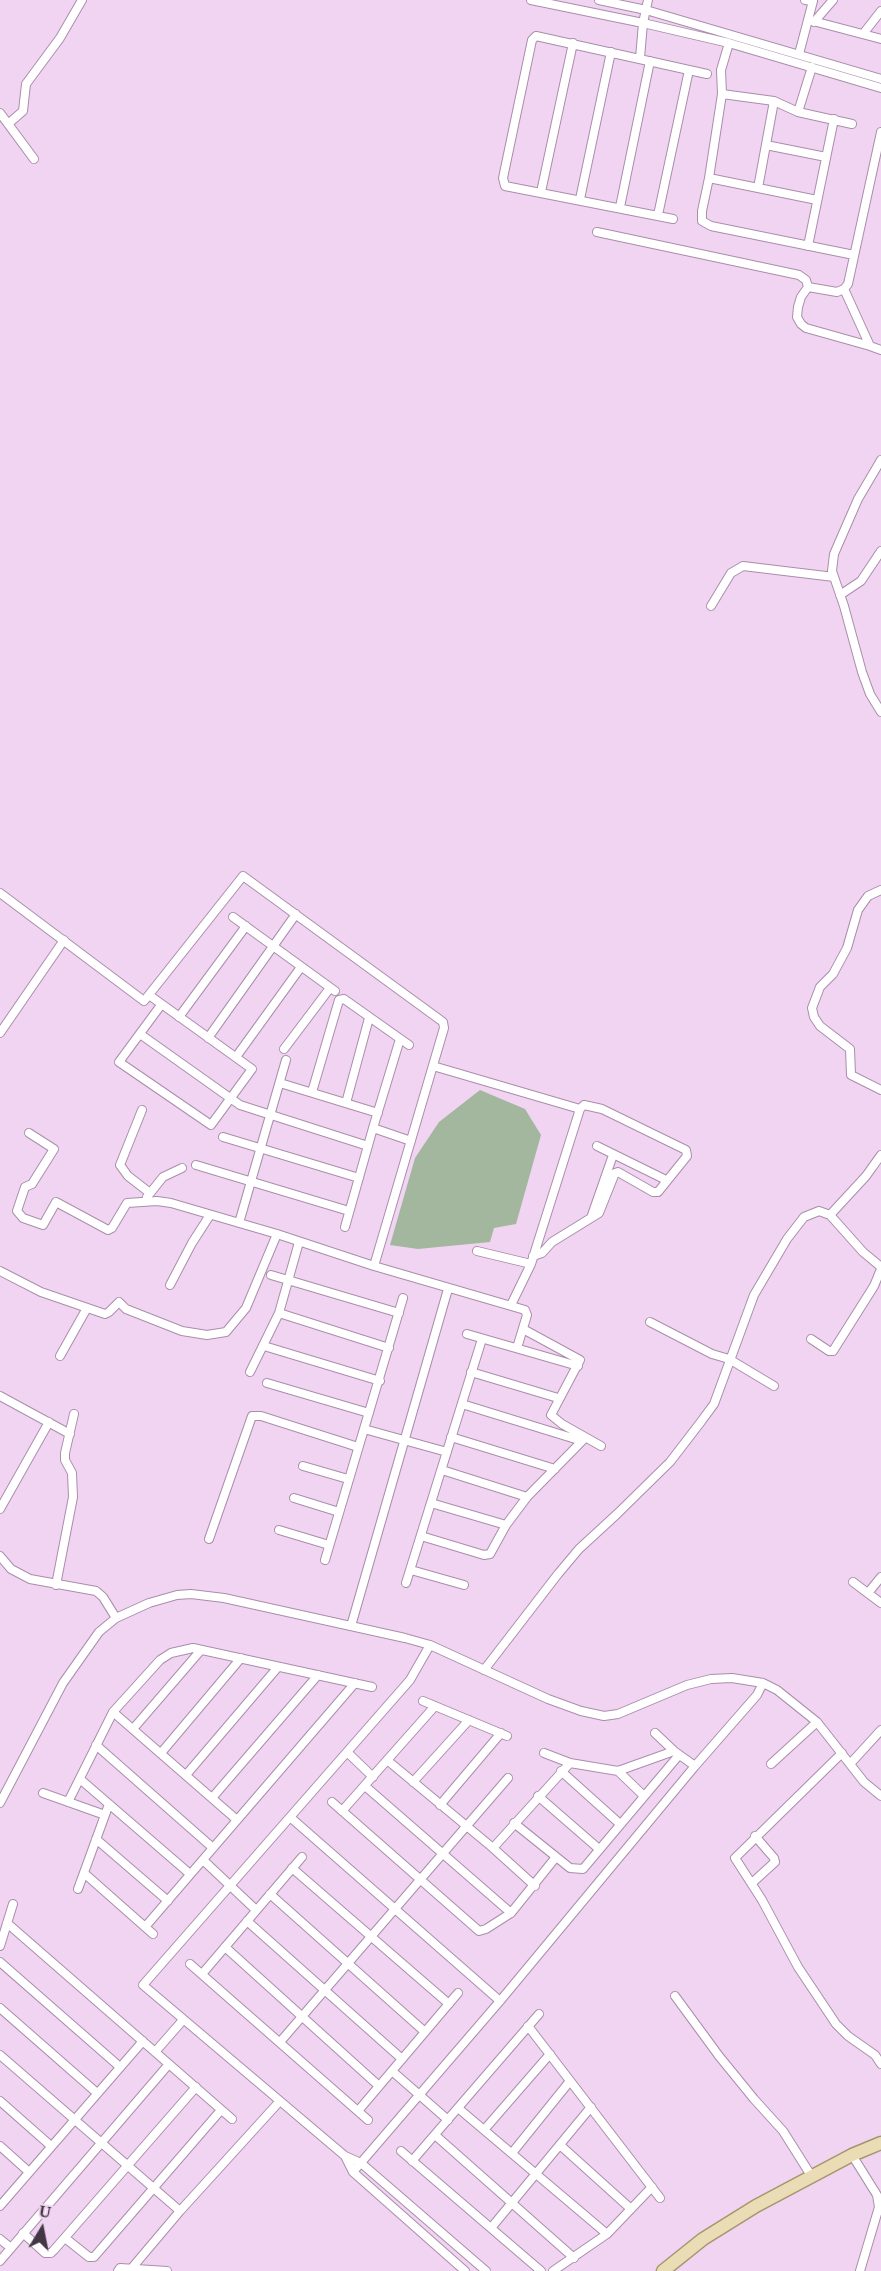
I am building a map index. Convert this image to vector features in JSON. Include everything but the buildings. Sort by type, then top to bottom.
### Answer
[{"type":"main road","points":[[663,2271],[703,2239],[756,2206],[852,2155],[881,2143]]},
{"type":"street","points":[[8,124],[24,111],[27,84],[60,38],[82,0]]},
{"type":"street","points":[[531,0],[643,22],[729,43],[881,88]]},
{"type":"street","points":[[598,0],[646,10],[881,79]]},
{"type":"street","points":[[640,58],[643,22],[648,0]]},
{"type":"street","points":[[798,54],[810,0]]},
{"type":"street","points":[[833,0],[814,21],[881,39]]},
{"type":"street","points":[[863,34],[881,11]]},
{"type":"street","points":[[673,219],[506,186],[503,182],[533,37],[573,43],[707,74]]},
{"type":"street","points":[[541,192],[573,43]]},
{"type":"street","points":[[729,43],[721,70],[722,94],[702,217],[705,224],[854,255]]},
{"type":"street","points":[[580,199],[611,52]]},
{"type":"street","points":[[620,207],[650,61]]},
{"type":"street","points":[[798,112],[812,67]]},
{"type":"street","points":[[657,215],[688,70]]},
{"type":"street","points":[[722,94],[774,101],[798,112],[852,124]]},
{"type":"street","points":[[758,188],[774,101]]},
{"type":"street","points":[[0,113],[34,159]]},
{"type":"street","points":[[808,246],[834,119]]},
{"type":"street","points":[[808,287],[837,292],[848,284],[881,132]]},
{"type":"street","points":[[766,145],[826,157]]},
{"type":"street","points":[[710,178],[818,200]]},
{"type":"street","points":[[597,232],[799,275],[806,280],[808,287]]},
{"type":"street","points":[[808,287],[801,297],[796,317],[801,324],[806,328],[881,350]]},
{"type":"street","points":[[844,289],[870,346]]},
{"type":"street","points":[[881,460],[858,499],[834,554],[832,571],[862,672],[881,712]]},
{"type":"street","points":[[840,595],[861,581],[881,551]]},
{"type":"street","points":[[711,606],[731,573],[743,566],[834,577]]},
{"type":"street","points":[[0,893],[144,1000],[243,876],[443,1022],[444,1028],[374,1266]]},
{"type":"street","points":[[881,890],[868,896],[858,910],[847,948],[833,974],[819,987],[812,1008],[814,1017],[820,1026],[850,1048],[851,1075],[881,1090]]},
{"type":"street","points":[[208,1038],[296,914]]},
{"type":"street","points":[[233,917],[332,989],[284,1049]]},
{"type":"street","points":[[179,1017],[246,927]]},
{"type":"street","points":[[0,1033],[64,940]]},
{"type":"street","points":[[236,1057],[301,967]]},
{"type":"street","points":[[148,996],[179,1017],[236,1057],[252,1069],[211,1125],[119,1062],[161,1005]]},
{"type":"street","points":[[312,1092],[338,1001],[344,999],[410,1046]]},
{"type":"street","points":[[346,1102],[369,1018]]},
{"type":"street","points":[[140,1034],[240,1105],[368,1146]]},
{"type":"street","points":[[345,1227],[399,1039]]},
{"type":"street","points":[[239,1223],[286,1060]]},
{"type":"street","points":[[433,1066],[580,1108]]},
{"type":"street","points":[[280,1083],[378,1113]]},
{"type":"street","points":[[477,1251],[532,1260],[552,1242],[599,1213],[615,1173],[618,1172],[655,1192],[659,1191],[687,1156],[686,1150],[602,1109],[586,1104],[580,1108],[532,1260],[511,1305]]},
{"type":"street","points":[[142,1110],[120,1165],[128,1176],[150,1193]]},
{"type":"street","points":[[373,1128],[411,1141]]},
{"type":"street","points":[[28,1133],[54,1149],[32,1184],[26,1187],[17,1212],[23,1218],[43,1225],[56,1202],[108,1230],[112,1228],[127,1203],[145,1201],[171,1203],[526,1311],[517,1348]]},
{"type":"street","points":[[223,1137],[358,1178]]},
{"type":"street","points":[[597,1146],[666,1180]]},
{"type":"street","points":[[591,1218],[613,1155]]},
{"type":"street","points":[[830,1215],[866,1176],[881,1155]]},
{"type":"street","points":[[196,1166],[349,1211]]},
{"type":"street","points":[[145,1201],[163,1177],[182,1168]]},
{"type":"street","points":[[484,1670],[579,1549],[669,1462],[714,1404],[754,1295],[798,1223],[814,1211],[830,1215],[858,1247],[881,1268],[874,1286],[835,1349],[829,1351],[811,1339]]},
{"type":"street","points":[[170,1285],[210,1215]]},
{"type":"street","points":[[0,1271],[41,1292],[87,1308],[107,1314],[119,1302],[126,1309],[191,1333],[207,1335],[226,1332],[246,1308],[277,1234]]},
{"type":"street","points":[[250,1372],[279,1314],[299,1242]]},
{"type":"street","points":[[271,1275],[399,1313]]},
{"type":"street","points":[[351,1626],[448,1289]]},
{"type":"street","points":[[325,1560],[403,1298]]},
{"type":"street","points":[[60,1356],[87,1308]]},
{"type":"street","points":[[279,1314],[389,1348]]},
{"type":"street","points":[[650,1322],[712,1354],[729,1359],[774,1386]]},
{"type":"street","points":[[523,1329],[579,1359],[578,1366],[551,1410],[552,1417],[584,1439]]},
{"type":"street","points":[[466,1334],[578,1366]]},
{"type":"street","points":[[406,1583],[482,1339]]},
{"type":"street","points":[[264,1346],[380,1381]]},
{"type":"street","points":[[471,1372],[558,1398]]},
{"type":"street","points":[[267,1383],[369,1413]]},
{"type":"street","points":[[0,1396],[70,1434]]},
{"type":"street","points":[[462,1404],[601,1446]]},
{"type":"street","points":[[56,1585],[74,1497],[72,1473],[65,1460],[74,1414]]},
{"type":"street","points":[[209,1539],[252,1416],[261,1416],[358,1447]]},
{"type":"street","points":[[0,1509],[49,1422]]},
{"type":"street","points":[[364,1429],[447,1452]]},
{"type":"street","points":[[452,1437],[555,1470]]},
{"type":"street","points":[[421,1536],[486,1555],[491,1553],[527,1497],[584,1439]]},
{"type":"street","points":[[303,1466],[348,1479]]},
{"type":"street","points":[[442,1470],[527,1497]]},
{"type":"street","points":[[294,1498],[339,1512]]},
{"type":"street","points":[[431,1503],[507,1526]]},
{"type":"street","points":[[279,1530],[329,1545]]},
{"type":"street","points":[[0,1556],[18,1574],[56,1585],[96,1591],[104,1597],[116,1618]]},
{"type":"street","points":[[411,1570],[464,1585]]},
{"type":"street","points":[[868,1593],[881,1576]]},
{"type":"street","points":[[853,1582],[881,1603]]},
{"type":"street","points":[[0,1803],[63,1683],[94,1638],[116,1618],[161,1599],[191,1594],[224,1598],[405,1638],[430,1646],[558,1703],[604,1716],[618,1714],[679,1688],[711,1679],[732,1678],[763,1684],[777,1690],[816,1723],[864,1782],[881,1796]]},
{"type":"street","points":[[430,1646],[420,1666],[143,1985],[345,2156],[361,2163],[486,2271]]},
{"type":"street","points":[[68,1802],[113,1712],[160,1660],[184,1649],[241,1658],[372,1687]]},
{"type":"street","points":[[133,1729],[201,1650]]},
{"type":"street","points":[[160,1753],[241,1658]]},
{"type":"street","points":[[186,1775],[278,1667]]},
{"type":"street","points":[[212,1798],[318,1675]]},
{"type":"street","points":[[145,1927],[355,1683]]},
{"type":"street","points":[[353,2172],[500,2001],[695,1766],[757,1695],[763,1684]]},
{"type":"street","points":[[423,1701],[504,1735],[440,1805]]},
{"type":"street","points":[[342,1811],[435,1706]]},
{"type":"street","points":[[113,1712],[237,1820]]},
{"type":"street","points":[[413,1782],[469,1720]]},
{"type":"street","points":[[771,1764],[808,1733],[816,1723]]},
{"type":"street","points":[[850,1764],[881,1730]]},
{"type":"street","points":[[655,1733],[695,1766]]},
{"type":"street","points":[[96,1745],[213,1848]]},
{"type":"street","points":[[346,1752],[373,1776]]},
{"type":"street","points":[[544,1753],[570,1763],[618,1771],[677,1753]]},
{"type":"street","points":[[514,1823],[570,1868],[583,1869],[677,1753]]},
{"type":"street","points":[[841,1754],[735,1858],[752,1883],[798,1967],[836,2024],[848,2036],[875,2055],[881,2064]]},
{"type":"street","points":[[387,1760],[535,1886]]},
{"type":"street","points":[[493,1848],[570,1763]]},
{"type":"street","points":[[561,1771],[620,1824]]},
{"type":"street","points":[[618,1771],[644,1796]]},
{"type":"street","points":[[279,2042],[508,1778]]},
{"type":"street","points":[[80,1779],[190,1874]]},
{"type":"street","points":[[364,1786],[511,1913]]},
{"type":"street","points":[[43,1793],[105,1815]]},
{"type":"street","points":[[538,1796],[599,1849]]},
{"type":"street","points":[[332,1802],[476,1930],[486,1929],[511,1913],[556,1857]]},
{"type":"street","points":[[78,1889],[109,1804]]},
{"type":"street","points":[[290,1817],[500,2001]]},
{"type":"street","points":[[752,1883],[775,1862],[755,1836]]},
{"type":"street","points":[[96,1839],[168,1900]]},
{"type":"street","points":[[202,1974],[302,1857]]},
{"type":"street","points":[[203,1860],[256,1910]]},
{"type":"street","points":[[292,1868],[449,2004]]},
{"type":"street","points":[[84,1873],[153,1934]]},
{"type":"street","points":[[270,1894],[425,2032]]},
{"type":"street","points":[[0,1946],[14,1904]]},
{"type":"street","points":[[247,1921],[402,2059]]},
{"type":"street","points":[[7,1923],[232,2119]]},
{"type":"street","points":[[225,1947],[379,2086]]},
{"type":"street","points":[[0,1962],[120,2067]]},
{"type":"street","points":[[190,1964],[368,2120]]},
{"type":"street","points":[[358,2111],[458,1993]]},
{"type":"street","points":[[675,1996],[733,2073],[783,2131],[812,2177]]},
{"type":"street","points":[[0,2008],[97,2093]]},
{"type":"street","points":[[412,2161],[538,2014]]},
{"type":"street","points":[[155,2052],[183,2020]]},
{"type":"street","points":[[528,2026],[660,2198]]},
{"type":"street","points":[[0,2206],[142,2041]]},
{"type":"street","points":[[484,2130],[550,2054]]},
{"type":"street","points":[[0,2055],[180,2211]]},
{"type":"street","points":[[0,2261],[170,2064]]},
{"type":"street","points":[[392,2072],[448,2120]]},
{"type":"street","points":[[512,2153],[570,2081]]},
{"type":"street","points":[[23,2234],[42,2251],[48,2253],[54,2250],[196,2087]]},
{"type":"street","points":[[0,2101],[51,2146]]},
{"type":"street","points":[[131,2269],[279,2102]]},
{"type":"street","points":[[491,2228],[591,2107]]},
{"type":"street","points":[[458,2108],[607,2234]]},
{"type":"street","points":[[65,2238],[88,2258],[94,2257],[221,2110]]},
{"type":"street","points":[[435,2135],[574,2258]]},
{"type":"street","points":[[560,2145],[631,2209]]},
{"type":"street","points":[[0,2146],[29,2172]]},
{"type":"street","points":[[401,2151],[541,2271]]},
{"type":"street","points":[[852,2155],[877,2195],[879,2207],[860,2271]]},
{"type":"street","points":[[345,2156],[353,2172],[465,2271]]},
{"type":"street","points":[[554,2271],[607,2234],[652,2187]]},
{"type":"street","points":[[0,2191],[7,2198]]},
{"type":"street","points":[[0,2239],[11,2248]]},
{"type":"street","points":[[118,2271],[120,2268],[167,2271]]},
{"type":"green space","points":[[480,1090],[525,1109],[541,1135],[516,1224],[494,1228],[490,1242],[418,1249],[390,1245],[415,1158],[439,1122]]}]
